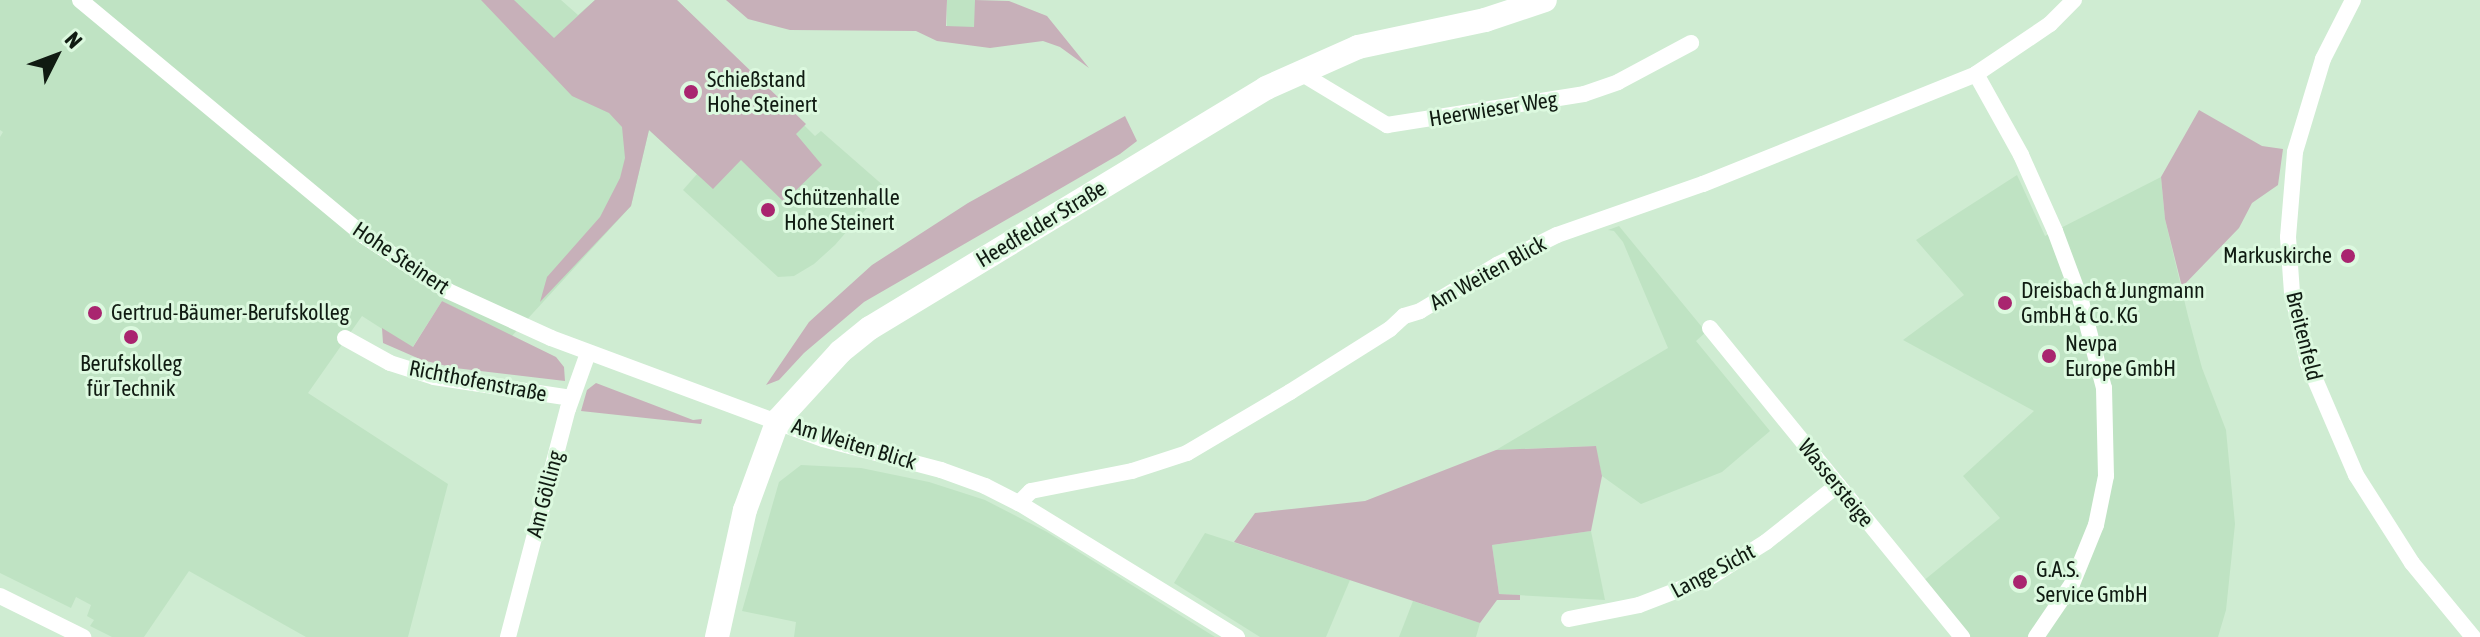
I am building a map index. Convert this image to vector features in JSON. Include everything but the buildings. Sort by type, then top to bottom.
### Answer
[{"type":"main road","name":"Heedfelder Straße","points":[[717,637],[745,510],[778,420],[840,352],[870,328],[1245,100],[1299,72],[1358,47],[1485,20],[1545,0]]},
{"type":"street","name":"Hohe Steinert","points":[[80,0],[235,130],[398,259],[488,311],[588,353],[778,420]]},
{"type":"street","name":"Am Weiten Blick","points":[[1019,503],[1031,491],[1132,471],[1187,453],[1390,329],[1404,316],[1420,311],[1497,265],[1557,235],[1703,184],[1976,74],[2050,24],[2074,0]]},
{"type":"street","name":"Breitenfeld","points":[[2353,0],[2323,59],[2295,152],[2288,237],[2292,293],[2308,363],[2356,475],[2412,563],[2473,637]]},
{"type":"street","name":"Heerwieser Weg","points":[[1299,72],[1387,125],[1584,94],[1618,82],[1691,43]]},
{"type":"street","points":[[1976,74],[2021,155],[2055,231],[2081,301],[2104,388],[2106,476],[2096,525],[2072,584],[2036,637]]},
{"type":"street","name":"Wassersteige","points":[[1710,328],[1962,637]]},
{"type":"street","name":"Richthofenstraße","points":[[345,338],[390,363],[434,377],[571,398]]},
{"type":"street","name":"Am Gölling","points":[[508,637],[571,398],[588,353]]},
{"type":"street","name":"Am Weiten Blick","points":[[778,420],[823,439],[941,470],[1019,503],[1237,637]]},
{"type":"street","name":"Lange Sicht","points":[[1569,619],[1639,605],[1709,578],[1766,542],[1838,485]]},
{"type":"street","points":[[0,596],[83,637]]},
{"type":"shaded area","points":[[0,0],[561,0],[578,15],[595,0],[677,0],[815,136],[821,131],[885,187],[835,245],[814,264],[794,276],[778,277],[683,190],[697,174],[649,130],[631,206],[511,337],[442,301],[412,348],[362,316],[308,393],[448,484],[408,637],[306,637],[189,571],[144,637],[112,637],[90,626],[94,620],[87,616],[91,605],[76,597],[71,608],[0,573],[0,137],[3,132],[0,130]]},
{"type":"shaded area","name":"Schießstand Hohe Steinert","points":[[481,0],[514,0],[554,38],[595,0],[677,0],[806,124],[796,134],[822,165],[787,199],[791,204],[789,207],[741,160],[713,189],[649,130],[631,206],[540,302],[547,277],[600,217],[620,178],[625,158],[622,127],[609,113],[572,96]]},
{"type":"shaded area","points":[[726,0],[947,0],[946,26],[974,27],[975,0],[1009,1],[1047,16],[1089,68],[1060,47],[1043,41],[990,48],[937,41],[916,31],[790,30],[748,19]]},
{"type":"shaded area","points":[[947,0],[975,0],[975,27],[947,27]]},
{"type":"shaded area","points":[[2199,110],[2262,146],[2283,149],[2278,185],[2252,203],[2239,228],[2182,287],[2165,219],[2161,177]]},
{"type":"shaded area","points":[[1125,116],[1137,141],[1120,154],[864,302],[804,353],[779,380],[766,385],[809,322],[872,265],[968,203]]},
{"type":"shaded area","points":[[2017,175],[2045,236],[2161,177],[2165,219],[2188,316],[2202,368],[2226,430],[2235,524],[2226,610],[2218,637],[1968,637],[1922,582],[2000,518],[1963,476],[2034,411],[1903,340],[1964,295],[1916,240]]},
{"type":"shaded area","points":[[1619,226],[1706,332],[1696,341],[1770,431],[1722,472],[1641,504],[1602,476],[1595,446],[1496,450],[1668,348],[1623,242],[1614,231],[1608,230]]},
{"type":"shaded area","points":[[442,301],[556,357],[564,367],[565,381],[455,368],[422,360],[383,343],[382,328],[413,347]]},
{"type":"shaded area","points":[[596,383],[693,420],[702,419],[701,424],[581,411],[587,390]]},
{"type":"shaded area","points":[[1596,446],[1602,476],[1591,531],[1492,545],[1499,594],[1520,595],[1520,600],[1497,600],[1480,623],[1234,542],[1255,513],[1365,501],[1496,450]]},
{"type":"shaded area","points":[[801,465],[861,468],[929,482],[985,500],[1047,532],[1215,637],[794,637],[796,622],[742,611],[779,482]]},
{"type":"shaded area","points":[[1591,531],[1605,600],[1499,594],[1492,545]]},
{"type":"shaded area","points":[[1205,533],[1350,580],[1326,637],[1260,637],[1174,583]]},
{"type":"shaded area","points":[[1413,601],[1480,623],[1476,637],[1399,637]]},
{"type":"place","name":"Schießstand Hohe Steinert","points":[[691,92]]},
{"type":"place","name":"Schützenhalle Hohe Steinert","points":[[768,210]]},
{"type":"place","name":"Markuskirche","points":[[2348,256]]},
{"type":"place","name":"Dreisbach & Jungmann GmbH & Co. KG","points":[[2005,303]]},
{"type":"place","name":"Gertrud-Bäumer-Berufskolleg","points":[[95,313]]},
{"type":"place","name":"Berufskolleg für Technik","points":[[131,337]]},
{"type":"place","name":"Nevpa Europe GmbH","points":[[2049,356]]},
{"type":"place","name":"G.A.S. Service GmbH","points":[[2020,582]]}]
